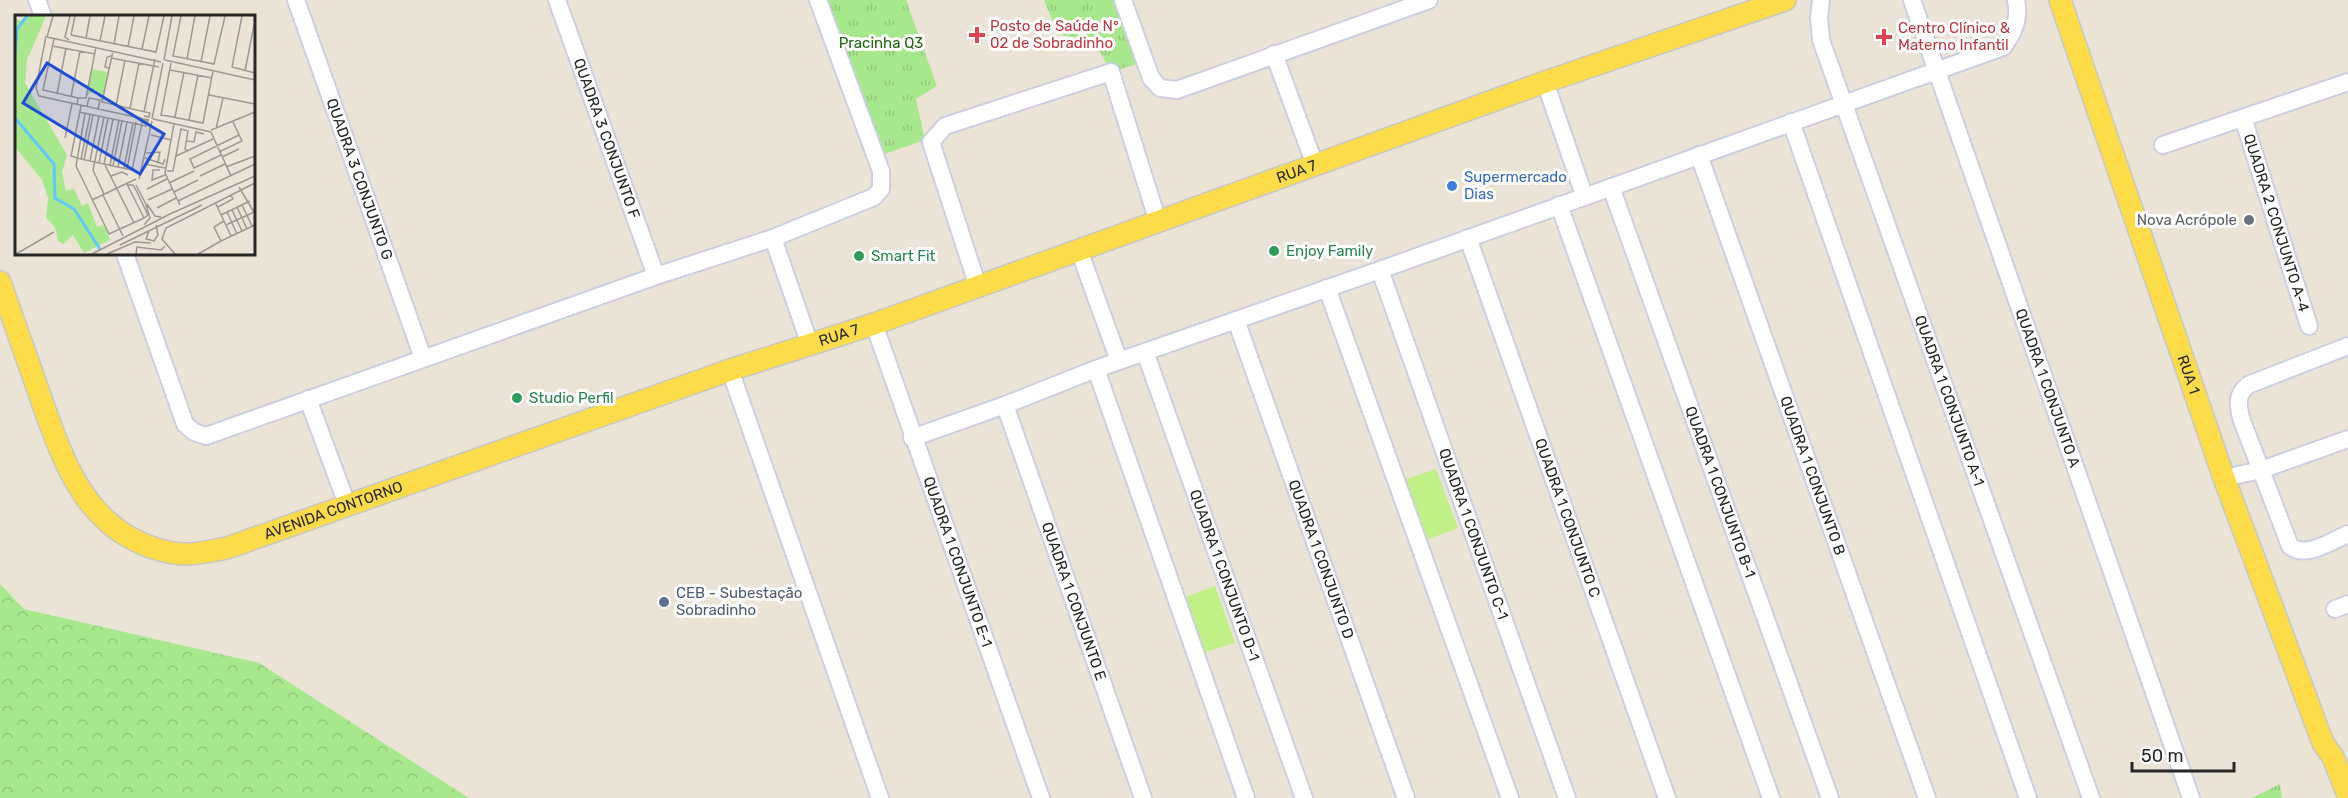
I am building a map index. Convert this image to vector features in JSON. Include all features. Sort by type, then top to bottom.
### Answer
[{"type":"main road","name":"RUA 7","points":[[810,345],[978,287],[1545,82],[1781,1]]},
{"type":"main road","name":"RUA 1","points":[[2060,1],[2224,478],[2323,743]]},
{"type":"main road","name":"AVENIDA CONTORNO","points":[[0,282],[64,462],[85,497],[99,513],[122,531],[157,549],[194,553],[227,548],[730,370],[810,345]]},
{"type":"main road","points":[[2323,743],[2333,758],[2348,795]]},
{"type":"main road","points":[[2323,743],[2324,761],[2334,798]]},
{"type":"street","points":[[37,0],[43,15]]},
{"type":"street","name":"QUADRA 3 CONJUNTO G","points":[[296,0],[423,358]]},
{"type":"street","name":"QUADRA 3 CONJUNTO F","points":[[557,0],[656,276]]},
{"type":"street","points":[[125,255],[185,424],[200,435],[216,434],[308,399],[656,276],[773,238],[874,197],[883,182],[881,171],[818,0]]},
{"type":"street","points":[[1123,0],[1146,64],[1156,85],[1166,91],[1207,81],[1390,7],[1429,0]]},
{"type":"street","name":"QUADRA 1 CONJUNTO A-1","points":[[1821,0],[1819,17],[1821,40],[2091,798]]},
{"type":"street","name":"QUADRA 1 CONJUNTO A","points":[[1912,0],[2191,798]]},
{"type":"street","points":[[912,438],[1096,369],[2003,47],[2013,33],[2019,13],[2016,0]]},
{"type":"street","points":[[1274,54],[1315,165]]},
{"type":"street","points":[[978,287],[931,142],[945,126],[1111,72],[1158,222]]},
{"type":"street","name":"QUADRA 2 CONJUNTO A-4","points":[[2163,145],[2348,81]]},
{"type":"street","points":[[1545,82],[1584,195]]},
{"type":"street","name":"QUADRA 2 CONJUNTO A-4","points":[[2242,118],[2309,326]]},
{"type":"street","points":[[1791,122],[2028,798]]},
{"type":"street","name":"QUADRA 1 CONJUNTO B","points":[[1699,155],[1927,798]]},
{"type":"street","name":"QUADRA 1 CONJUNTO B-1","points":[[1611,187],[1830,798]]},
{"type":"street","points":[[1559,206],[1771,798]]},
{"type":"street","points":[[773,238],[810,345]]},
{"type":"street","name":"QUADRA 1 CONJUNTO C","points":[[1468,238],[1667,798]]},
{"type":"street","points":[[1079,250],[1119,361]]},
{"type":"street","name":"QUADRA 1 CONJUNTO C-1","points":[[1380,270],[1567,798]]},
{"type":"street","points":[[1327,288],[1510,798]]},
{"type":"street","name":"QUADRA 1 CONJUNTO D","points":[[1236,321],[1406,798]]},
{"type":"street","name":"QUADRA 1 CONJUNTO E-1","points":[[874,324],[912,438],[1041,798]]},
{"type":"street","points":[[2348,346],[2262,377],[2239,393],[2237,401],[2241,418],[2290,546],[2295,549],[2312,549],[2348,534]]},
{"type":"street","name":"QUADRA 1 CONJUNTO D-1","points":[[1145,352],[1304,798]]},
{"type":"street","points":[[1096,369],[1246,798]]},
{"type":"street","points":[[730,370],[880,798]]},
{"type":"street","points":[[308,399],[348,507]]},
{"type":"street","name":"QUADRA 1 CONJUNTO E","points":[[1005,405],[1143,798]]},
{"type":"street","points":[[2224,478],[2261,470],[2348,439]]},
{"type":"green space","name":"Pracinha Q3","points":[[826,0],[906,0],[937,86],[916,99],[925,140],[881,155]]},
{"type":"green space","points":[[1044,0],[1118,0],[1140,63],[1111,72],[1095,42],[1058,34]]},
{"type":"green space","points":[[1436,469],[1458,528],[1423,541],[1401,481]]},
{"type":"green space","points":[[0,584],[24,609],[259,663],[469,798],[0,798]]},
{"type":"green space","points":[[1215,586],[1235,643],[1202,653],[1183,598]]},
{"type":"green space","points":[[2280,784],[2282,798],[2252,798]]},
{"type":"place","name":"Posto de Saúde N° 02 de Sobradinho","points":[[977,35]]},
{"type":"place","name":"Centro Clínico & Materno Infantil","points":[[1884,37]]},
{"type":"place","name":"Supermercado Dias","points":[[1452,186]]},
{"type":"place","name":"Nova Acrópole","points":[[2249,220]]},
{"type":"place","name":"Enjoy Family","points":[[1274,251]]},
{"type":"place","name":"Smart Fit","points":[[859,256]]},
{"type":"place","name":"Studio Perfil","points":[[517,398]]},
{"type":"place","name":"CEB - Subestação Sobradinho","points":[[664,602]]}]
